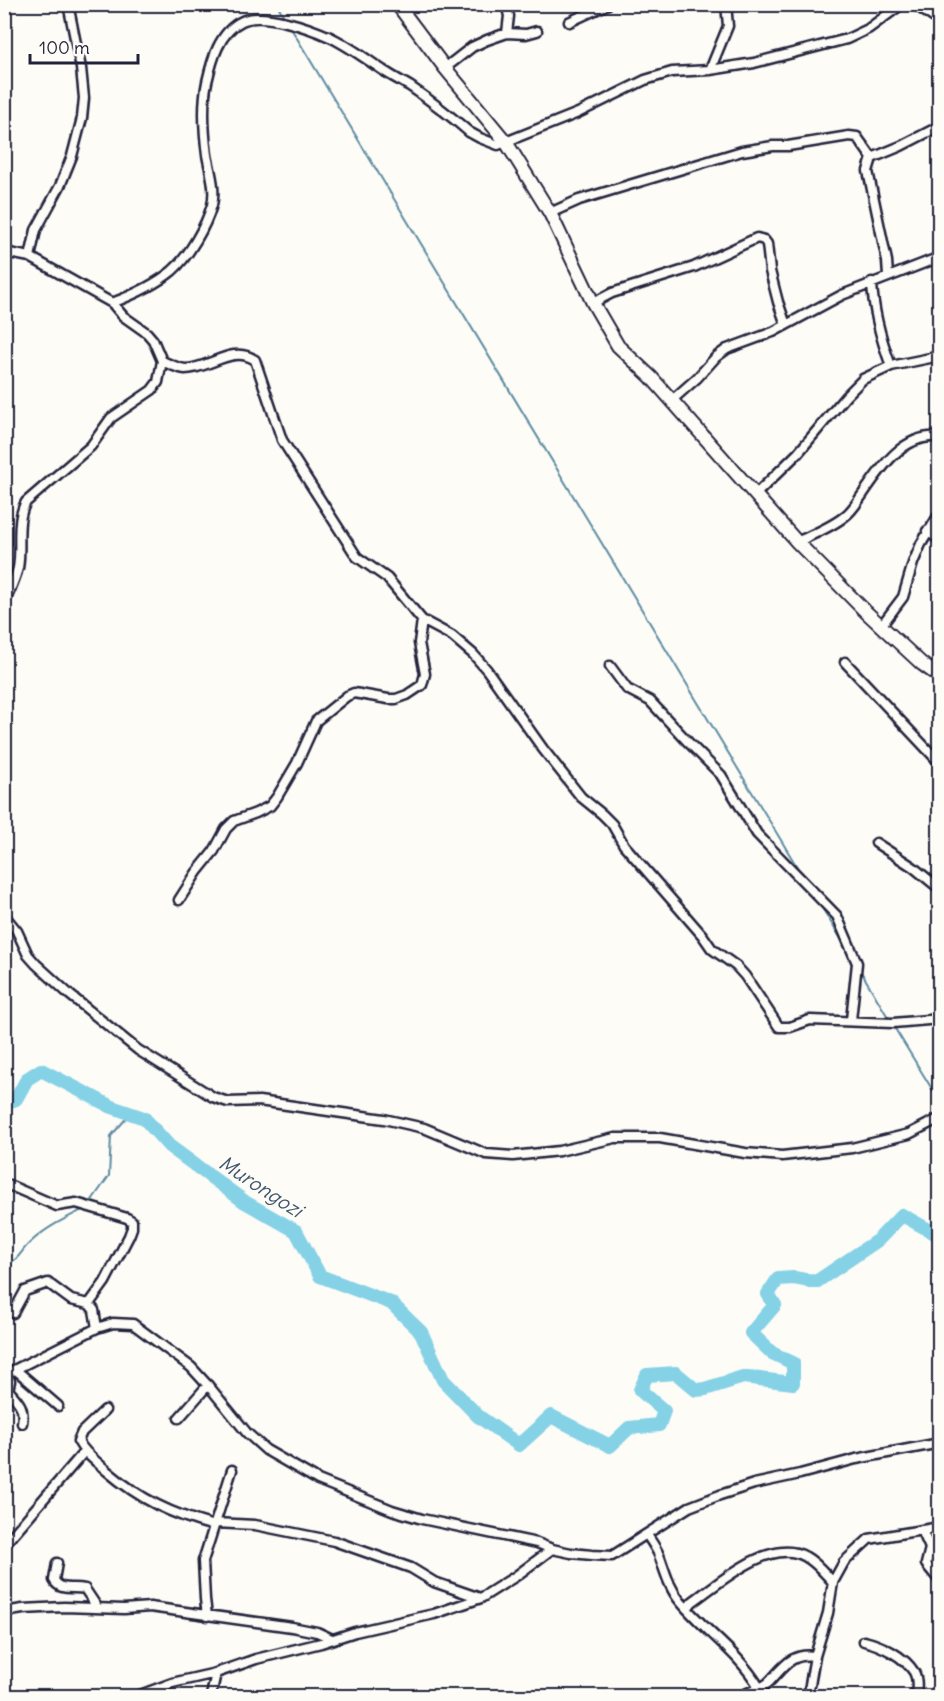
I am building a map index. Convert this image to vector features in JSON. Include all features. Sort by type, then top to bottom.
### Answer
[{"type":"street","points":[[30,257],[36,230],[60,186],[72,156],[82,118],[84,98],[81,68],[68,4]]},
{"type":"street","points":[[397,4],[445,68],[506,142],[550,213],[593,303],[618,346],[651,377],[797,542],[882,626],[939,677]]},
{"type":"street","points":[[506,4],[507,33]]},
{"type":"street","points":[[569,22],[608,4]]},
{"type":"street","points":[[710,70],[728,26],[726,4]]},
{"type":"street","points":[[112,303],[145,288],[174,270],[198,237],[208,217],[213,202],[213,190],[206,139],[206,85],[223,38],[243,20],[261,18],[278,20],[330,37],[409,86],[480,138],[498,145],[578,113],[645,80],[672,72],[710,70],[754,63],[847,39],[868,29],[902,4]]},
{"type":"street","points":[[914,4],[939,22]]},
{"type":"street","points":[[445,68],[472,47],[507,33],[526,34],[537,31]]},
{"type":"street","points":[[872,158],[939,126]]},
{"type":"street","points":[[550,213],[579,200],[742,151],[849,136],[857,137],[872,158]]},
{"type":"street","points":[[872,158],[868,171],[887,261],[888,276]]},
{"type":"street","points":[[593,303],[612,293],[694,267],[757,238],[767,244],[770,271],[786,324]]},
{"type":"street","points":[[4,252],[30,257],[112,303],[123,316],[147,333],[153,340],[162,361],[158,382],[152,390],[111,418],[91,446],[22,508],[18,568],[4,604]]},
{"type":"street","points":[[671,401],[716,357],[739,344],[756,339],[823,304],[872,282],[939,257]]},
{"type":"street","points":[[872,282],[878,323],[891,366]]},
{"type":"street","points":[[162,361],[185,369],[236,354],[248,355],[255,360],[282,440],[346,541],[362,562],[387,578],[422,620],[452,636],[473,654],[580,797],[612,824],[624,845],[712,949],[736,966],[745,976],[779,1027],[790,1027],[810,1020],[893,1023],[939,1018]]},
{"type":"street","points":[[755,495],[798,453],[863,379],[891,366],[939,356]]},
{"type":"street","points":[[797,542],[847,515],[885,465],[902,447],[921,438],[939,437]]},
{"type":"street","points":[[882,626],[903,597],[913,563],[927,531],[939,513]]},
{"type":"street","points":[[927,531],[939,540]]},
{"type":"street","points":[[180,900],[197,872],[214,851],[226,829],[234,821],[270,806],[277,797],[297,763],[316,721],[354,693],[396,699],[422,685],[425,674],[419,638],[422,620]]},
{"type":"street","points":[[845,662],[939,763]]},
{"type":"street","points":[[610,666],[627,689],[650,700],[721,776],[758,834],[837,916],[857,963],[851,1020]]},
{"type":"street","points":[[876,843],[913,867],[939,890]]},
{"type":"street","points":[[4,915],[16,931],[28,955],[70,995],[138,1050],[213,1097],[228,1102],[259,1101],[384,1119],[424,1128],[486,1154],[513,1156],[559,1151],[615,1138],[660,1138],[745,1153],[782,1156],[852,1149],[909,1134],[939,1118]]},
{"type":"street","points":[[4,1183],[57,1206],[76,1203],[132,1221],[129,1236],[105,1282],[89,1304]]},
{"type":"street","points":[[13,1313],[25,1292],[48,1283],[71,1300],[89,1304],[94,1310],[97,1328]]},
{"type":"street","points":[[9,1373],[97,1328],[113,1323],[133,1324],[191,1367],[247,1433],[266,1450],[318,1480],[392,1510],[422,1519],[552,1549],[592,1555],[612,1556],[695,1504],[731,1491],[856,1459],[939,1443]]},
{"type":"street","points":[[9,1373],[58,1406]]},
{"type":"street","points":[[9,1373],[8,1390],[22,1407],[24,1413],[22,1423]]},
{"type":"street","points":[[179,1418],[208,1385]]},
{"type":"street","points":[[105,1410],[82,1432],[78,1441],[84,1452],[147,1501],[190,1519],[215,1524],[255,1525],[334,1541],[411,1568],[434,1582],[481,1598]]},
{"type":"street","points":[[4,1545],[84,1452]]},
{"type":"street","points":[[207,1616],[202,1566],[232,1470]]},
{"type":"street","points":[[808,1696],[833,1582],[844,1562],[869,1539],[939,1527]]},
{"type":"street","points":[[924,1530],[930,1548],[926,1564],[939,1581]]},
{"type":"street","points":[[647,1535],[658,1552],[670,1586],[679,1600],[747,1668],[759,1687]]},
{"type":"street","points":[[137,1696],[172,1683],[216,1673],[256,1659],[355,1632],[434,1614],[481,1598],[509,1581],[552,1549]]},
{"type":"street","points":[[687,1609],[692,1602],[744,1565],[755,1559],[778,1553],[804,1555],[833,1582]]},
{"type":"street","points":[[57,1563],[54,1580],[56,1584],[61,1588],[85,1589],[97,1607]]},
{"type":"street","points":[[4,1612],[64,1607],[124,1609],[150,1607],[292,1627],[317,1632],[332,1639]]},
{"type":"street","points":[[864,1641],[878,1644],[909,1667],[916,1680],[916,1696]]},
{"type":"street","points":[[742,1696],[765,1685],[795,1657],[806,1654],[815,1656]]},
{"type":"street","points":[[211,1696],[216,1673]]},
{"type":"waterway","points":[[277,4],[286,20]]},
{"type":"waterway","points":[[289,25],[802,875]]},
{"type":"waterway","points":[[819,903],[846,947]]},
{"type":"waterway","points":[[860,970],[889,1019]]},
{"type":"waterway","points":[[894,1027],[940,1102]]},
{"type":"waterway","name":"Murongozi","points":[[4,1103],[16,1099],[27,1079],[41,1070],[112,1107],[144,1118],[169,1146],[245,1202],[296,1231],[320,1276],[391,1303],[421,1332],[443,1380],[478,1416],[519,1445],[551,1416],[610,1446],[629,1428],[659,1425],[664,1411],[640,1390],[647,1375],[676,1373],[696,1390],[743,1377],[793,1383],[793,1363],[772,1353],[751,1333],[775,1305],[768,1294],[778,1279],[794,1278],[816,1282],[878,1240],[902,1215],[938,1235],[940,1240]]},
{"type":"waterway","points":[[90,1203],[109,1176],[111,1136],[130,1114]]},
{"type":"waterway","points":[[4,1265],[17,1258],[28,1244],[44,1231],[84,1209]]}]
